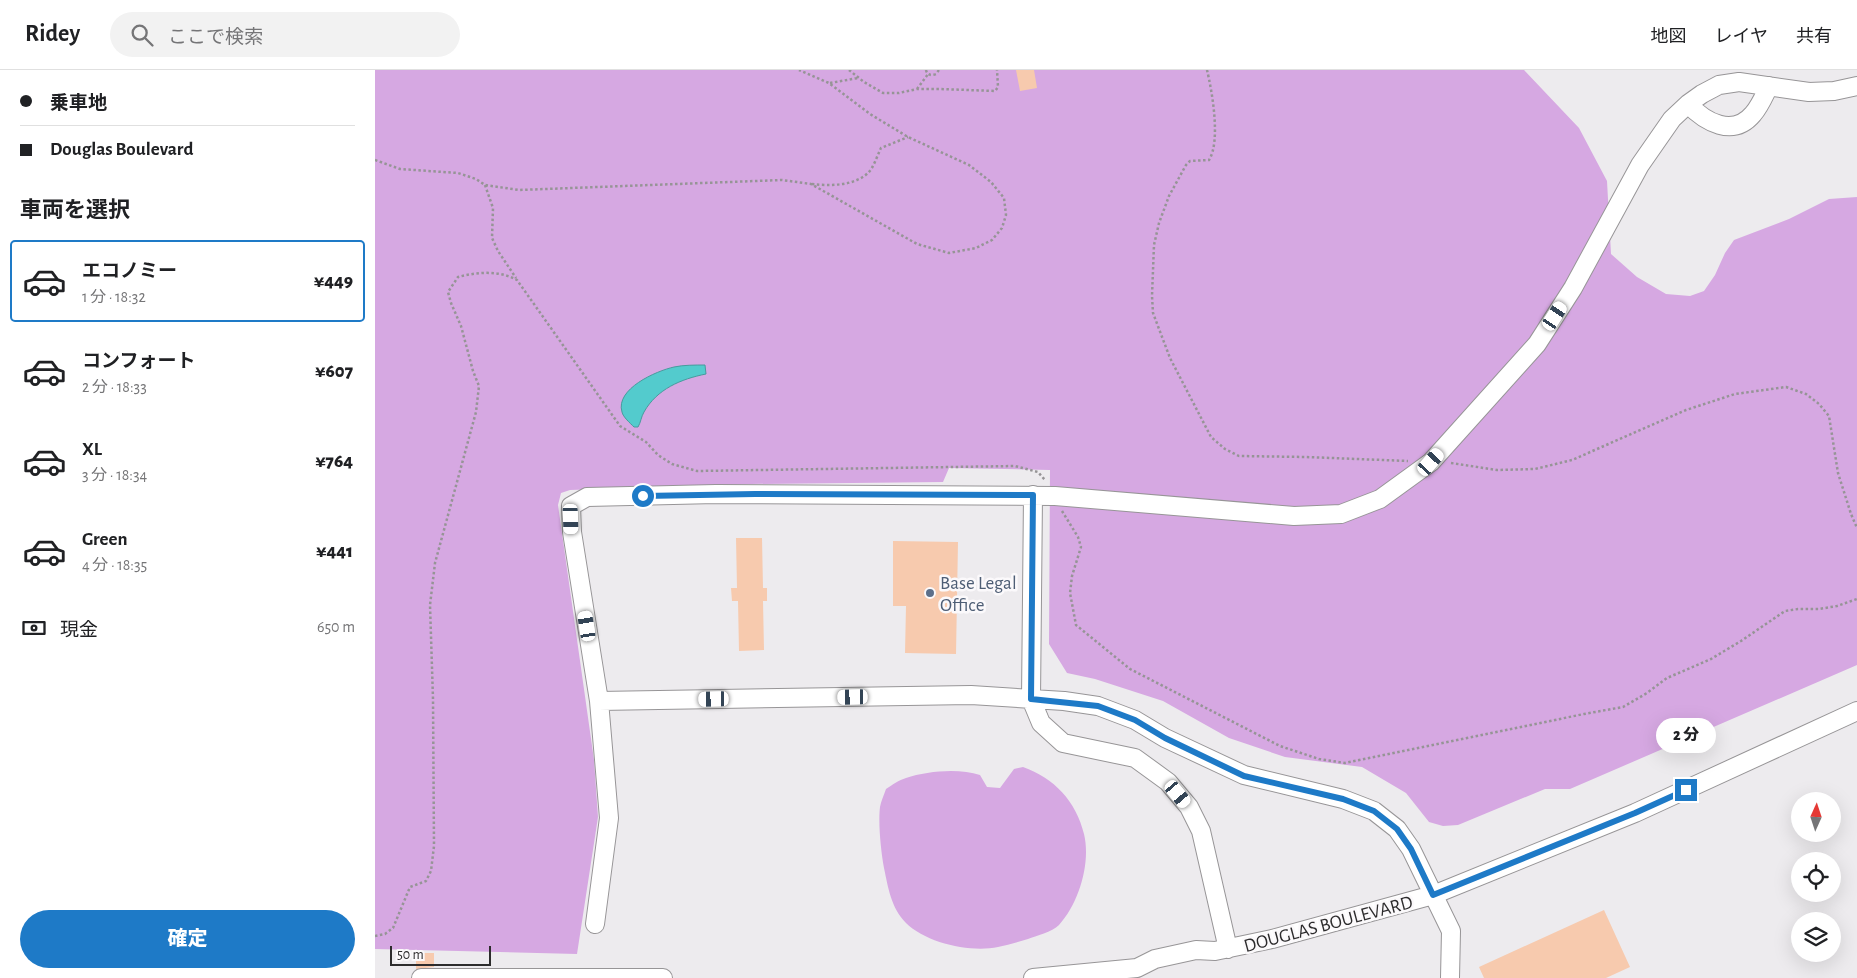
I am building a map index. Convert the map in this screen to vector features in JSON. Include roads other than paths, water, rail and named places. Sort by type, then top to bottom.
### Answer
[{"type":"street","points":[[595,924],[609,818],[599,701],[571,532],[571,506],[587,497],[716,494],[1033,495],[1293,516],[1341,514],[1380,499],[1431,462],[1537,344],[1573,288],[1640,165],[1672,118],[1688,104],[1719,85],[1739,82],[1809,92],[1833,91],[1857,86]]},
{"type":"street","points":[[1688,104],[1708,121],[1720,126],[1733,125],[1745,122],[1753,116],[1769,86]]},
{"type":"street","points":[[1033,495],[1031,699],[1041,723],[1063,743],[1135,758],[1168,782],[1189,807],[1201,831],[1228,949]]},
{"type":"street","points":[[599,701],[971,695],[1098,706],[1135,720],[1165,738],[1244,776],[1343,799],[1374,811],[1397,829],[1411,849],[1451,932],[1450,978]]},
{"type":"street","name":"DOUGLAS BOULEVARD","points":[[1033,978],[1137,968],[1155,959],[1196,950],[1215,951],[1228,949],[1272,939],[1433,895],[1635,813],[1857,711]]},
{"type":"street","points":[[421,978],[663,978]]},
{"type":"water","points":[[705,365],[706,374],[679,382],[656,397],[644,412],[638,427],[634,427],[624,416],[621,404],[625,396],[639,382],[657,372],[674,367]]},
{"type":"place","name":"Base Legal Office","points":[[930,593]]}]
